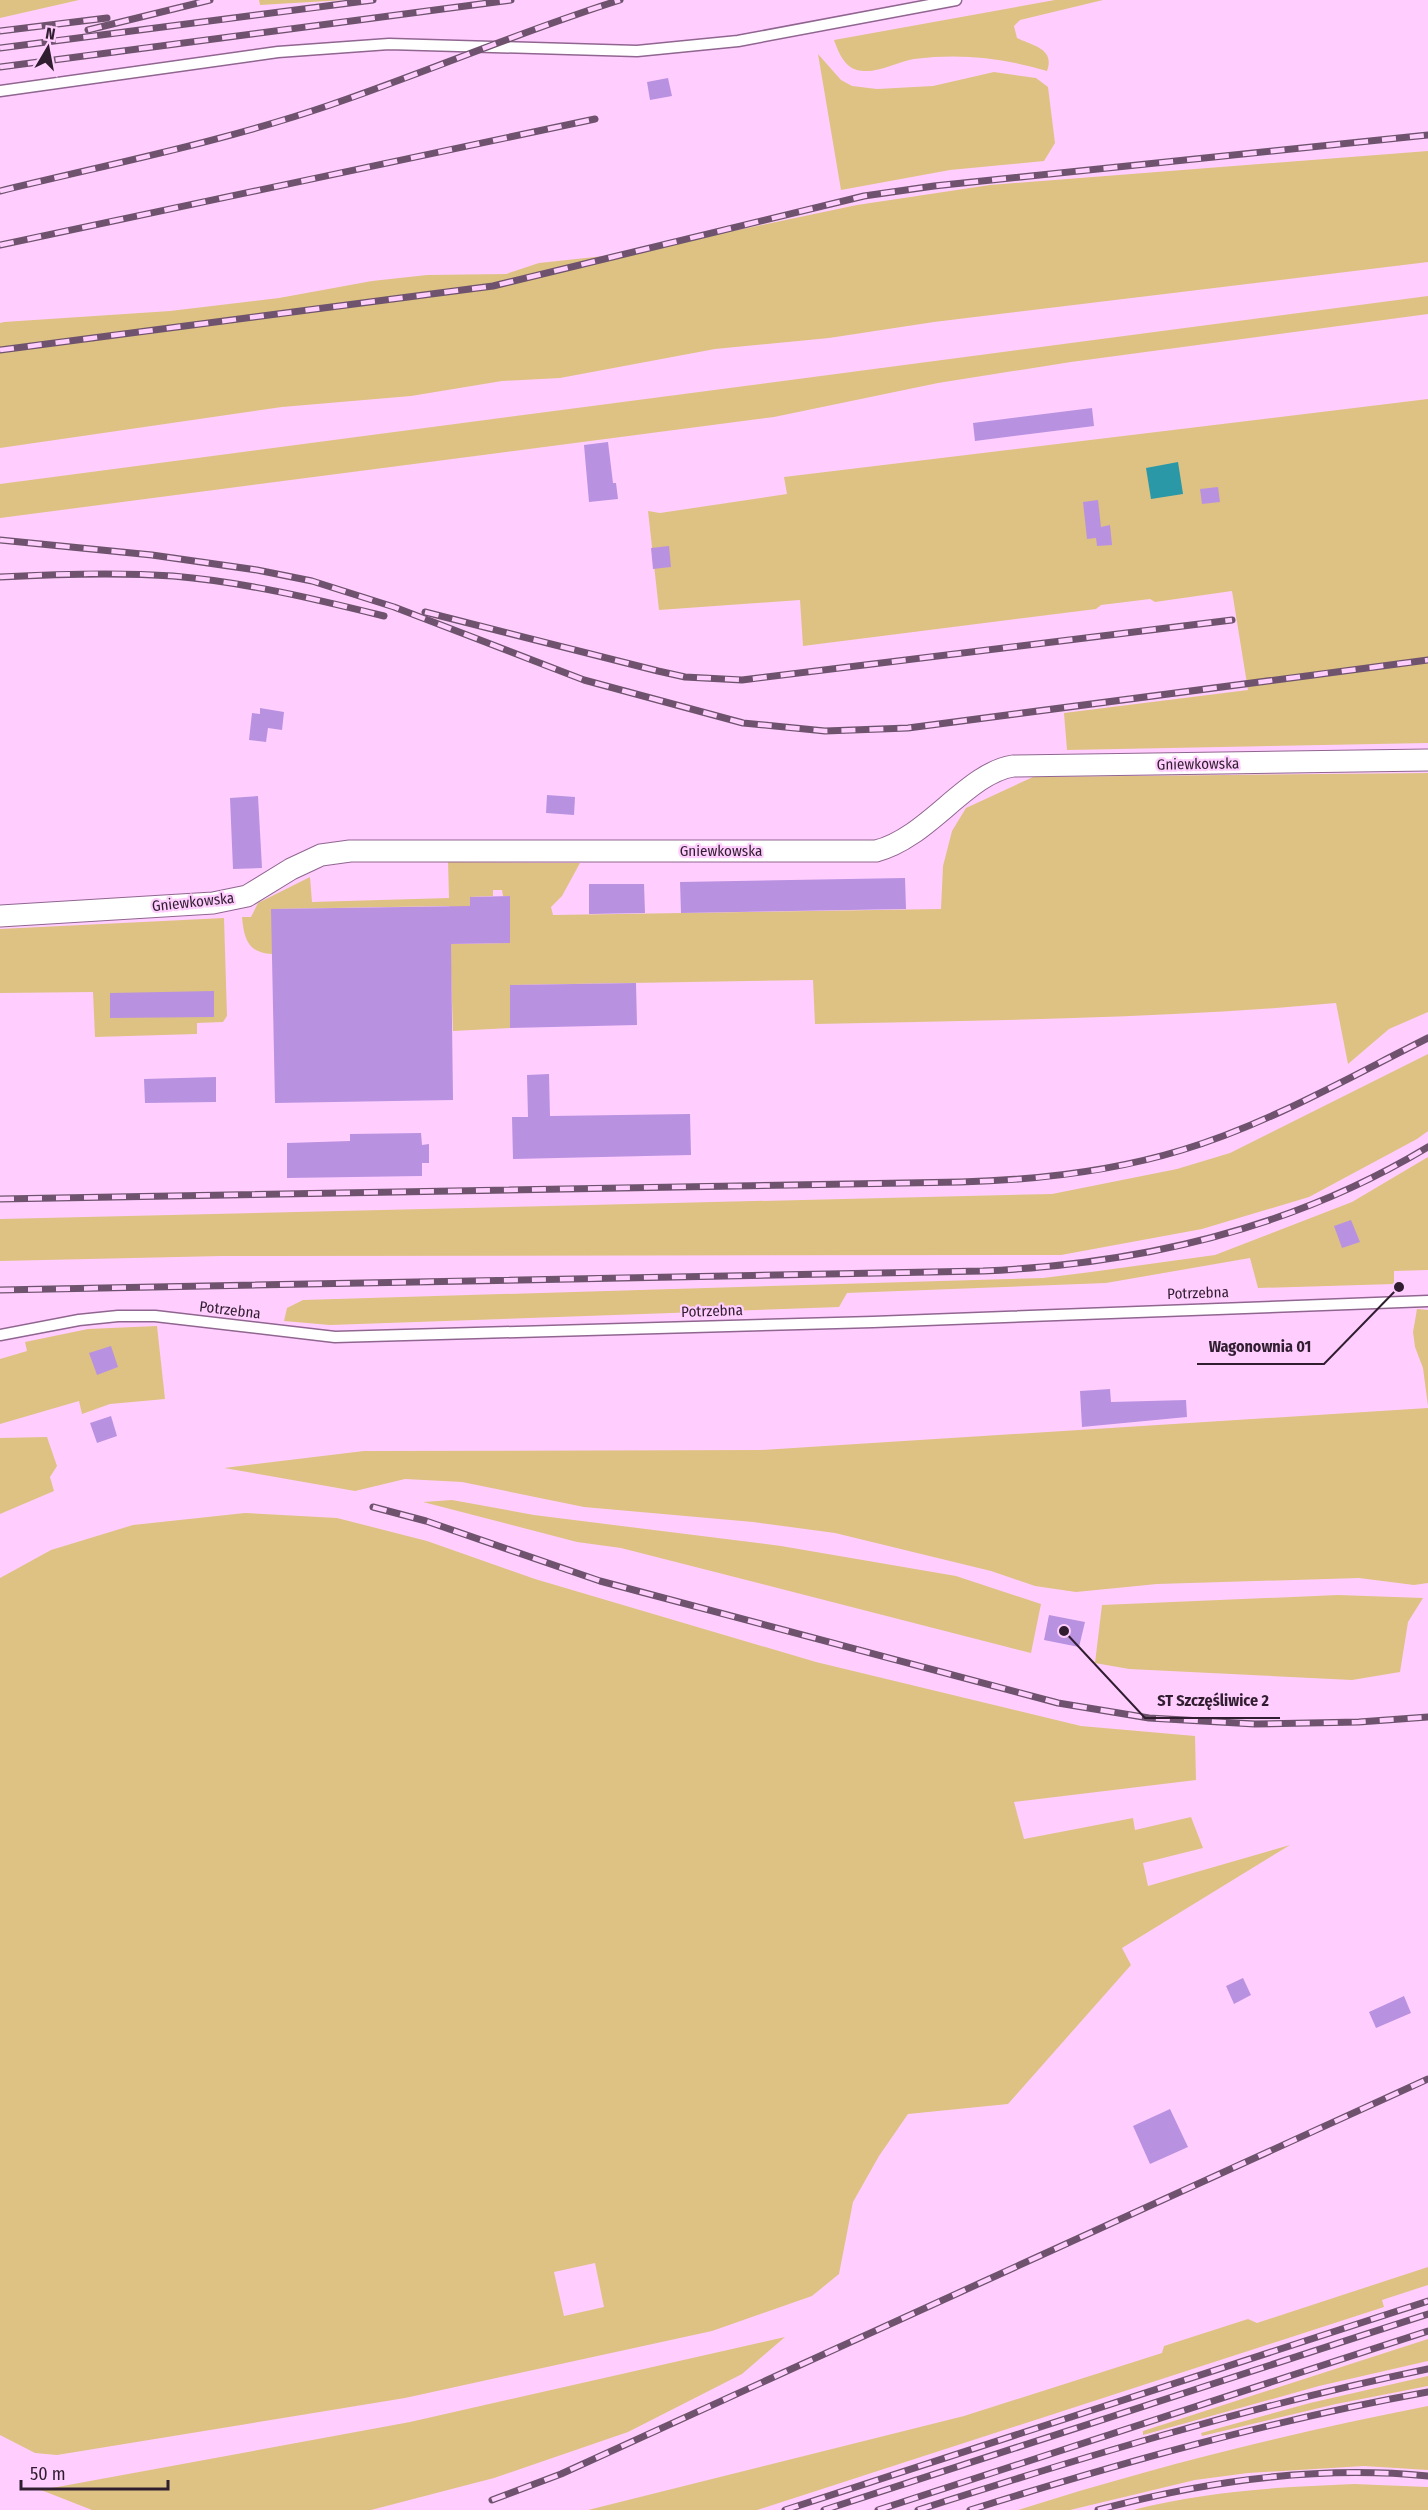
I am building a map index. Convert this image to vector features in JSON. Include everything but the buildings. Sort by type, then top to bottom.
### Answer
[{"type":"street","name":"Gniewkowska","points":[[0,916],[213,903],[247,896],[291,869],[321,855],[350,850],[876,851],[889,848],[917,830],[989,773],[1013,766],[1428,760]]},
{"type":"lane","points":[[0,91],[278,52],[389,44],[648,50],[738,41],[956,0]]},
{"type":"lane","name":"Potrzebna","points":[[0,1335],[38,1326],[118,1316],[155,1316],[335,1337],[873,1322],[1163,1309],[1428,1301]]},
{"type":"shaded area","points":[[0,0],[79,0],[0,18]]},
{"type":"shaded area","points":[[259,0],[344,0],[260,5]]},
{"type":"shaded area","points":[[1055,0],[1103,0],[1020,20],[1014,26],[1017,38],[1046,53],[1049,64],[1047,71],[982,58],[931,57],[864,71],[852,68],[844,61],[834,40]]},
{"type":"shaded area","points":[[818,54],[841,80],[852,86],[877,89],[933,86],[994,72],[1036,78],[1048,87],[1055,143],[1044,161],[950,170],[841,190]]},
{"type":"shaded area","points":[[1428,151],[1428,262],[934,322],[829,338],[715,349],[560,378],[502,381],[411,396],[282,407],[0,448],[0,323],[4,322],[170,311],[279,298],[372,281],[427,275],[506,274],[539,263],[623,254],[857,205],[990,185]]},
{"type":"shaded area","points":[[1428,296],[1428,314],[1071,362],[938,383],[774,417],[0,518],[0,484]]},
{"type":"shaded area","points":[[1428,399],[1428,743],[1067,750],[1064,713],[1248,690],[1232,591],[1155,602],[1150,599],[1101,605],[1096,609],[803,646],[800,600],[659,610],[648,511],[660,513],[787,494],[784,477]]},
{"type":"shaded area","points":[[1178,462],[1183,494],[1151,499],[1146,468]]},
{"type":"shaded area","points":[[1428,773],[1428,1012],[1389,1029],[1348,1064],[1336,1003],[1141,1016],[815,1024],[813,980],[510,985],[510,1028],[453,1031],[450,944],[510,943],[510,896],[503,896],[502,890],[493,890],[493,896],[470,897],[470,928],[449,906],[272,909],[272,954],[252,948],[246,938],[242,917],[251,917],[258,903],[310,877],[312,902],[449,898],[448,862],[580,863],[562,896],[551,907],[553,915],[941,909],[943,866],[952,831],[966,808],[1033,777]]},
{"type":"shaded area","points":[[224,918],[227,1016],[223,1022],[197,1023],[197,1034],[95,1037],[93,992],[0,993],[0,929]]},
{"type":"shaded area","points":[[1428,1054],[1428,1131],[1417,1139],[1309,1197],[1202,1229],[1061,1255],[222,1256],[0,1261],[0,1219],[1052,1194],[1177,1169],[1230,1153]]},
{"type":"shaded area","points":[[1428,1157],[1428,1270],[1394,1271],[1394,1284],[1258,1288],[1250,1258],[1106,1283],[847,1293],[839,1307],[330,1325],[284,1321],[287,1308],[303,1300],[1043,1278],[1215,1255],[1352,1202]]},
{"type":"shaded area","points":[[1417,1309],[1428,1310],[1428,1406],[1423,1368],[1415,1347],[1413,1332]]},
{"type":"shaded area","points":[[157,1326],[165,1399],[110,1404],[82,1414],[79,1401],[0,1424],[0,1359],[27,1351],[25,1342],[88,1329]]},
{"type":"shaded area","points":[[1428,1408],[1428,1583],[1414,1585],[1359,1578],[1157,1584],[1076,1592],[1035,1586],[991,1571],[835,1533],[753,1522],[584,1507],[462,1482],[405,1479],[355,1491],[224,1468],[364,1451],[761,1450]]},
{"type":"shaded area","points":[[47,1437],[57,1466],[50,1477],[54,1491],[0,1514],[0,1438]]},
{"type":"shaded area","points":[[452,1500],[534,1515],[781,1546],[956,1576],[1041,1604],[1031,1653],[621,1548],[577,1542],[423,1502]]},
{"type":"shaded area","points":[[245,1513],[337,1518],[427,1541],[535,1579],[816,1662],[1081,1726],[1195,1736],[1196,1780],[1014,1802],[1024,1839],[1133,1818],[1135,1830],[1191,1817],[1203,1848],[1143,1863],[1148,1886],[1290,1845],[1122,1948],[1131,1965],[1008,2104],[908,2114],[879,2156],[853,2202],[839,2274],[812,2296],[712,2331],[405,2398],[57,2455],[35,2453],[0,2435],[0,1578],[51,1550],[133,1525]],"holes":[[[595,2263],[604,2307],[564,2316],[554,2272]]]},
{"type":"shaded area","points":[[1338,1595],[1423,1598],[1408,1622],[1400,1672],[1352,1680],[1129,1669],[1095,1663],[1102,1605]]},
{"type":"shaded area","points":[[1428,2267],[1428,2285],[1382,2300],[1384,2307],[757,2510],[588,2510],[964,2416],[1162,2353],[1164,2346],[1248,2319],[1257,2323]]},
{"type":"shaded area","points":[[785,2337],[742,2374],[628,2432],[494,2478],[371,2510],[92,2510],[41,2490],[410,2422]]},
{"type":"shaded area","points":[[1428,2339],[1428,2361],[1319,2386],[1143,2435],[1143,2431]]},
{"type":"shaded area","points":[[1428,2376],[1428,2386],[1336,2404],[1202,2436],[1201,2433],[1310,2403]]},
{"type":"shaded area","points":[[1428,2406],[1428,2470],[1364,2466],[1248,2473],[1195,2480],[1070,2510],[1018,2510],[1120,2479],[1222,2452]]},
{"type":"shaded area","points":[[1354,2484],[1428,2487],[1428,2510],[1133,2510],[1215,2494]]},
{"type":"railway","points":[[88,30],[210,0]]},
{"type":"railway","points":[[0,48],[373,0]]},
{"type":"railway","points":[[0,67],[511,0]]},
{"type":"railway","points":[[0,191],[166,152],[289,118],[620,0]]},
{"type":"railway","points":[[0,31],[107,18]]},
{"type":"railway","points":[[0,245],[595,119]]},
{"type":"railway","points":[[0,350],[493,286],[864,196],[934,186],[1428,135]]},
{"type":"railway","points":[[0,540],[152,555],[257,570],[312,581],[394,607],[584,680],[743,723],[825,731],[908,728],[1428,660]]},
{"type":"railway","points":[[0,577],[86,574],[173,576],[306,597],[384,616]]},
{"type":"railway","points":[[425,612],[685,677],[742,680],[1232,620]]},
{"type":"railway","points":[[0,1199],[961,1182],[1073,1174],[1155,1158],[1214,1139],[1277,1114],[1428,1038]]},
{"type":"railway","points":[[0,1290],[983,1271],[1042,1267],[1157,1250],[1213,1237],[1269,1220],[1323,1200],[1376,1176],[1428,1147]]},
{"type":"railway","points":[[373,1507],[426,1521],[600,1581],[1058,1703],[1149,1718],[1255,1724],[1359,1722],[1428,1717]]},
{"type":"railway","points":[[492,2500],[561,2474],[1428,2079]]},
{"type":"railway","points":[[785,2510],[1428,2301]]},
{"type":"railway","points":[[824,2510],[1428,2314]]},
{"type":"railway","points":[[878,2510],[1428,2331]]},
{"type":"railway","points":[[918,2510],[1044,2470],[1235,2415],[1428,2369]]},
{"type":"railway","points":[[970,2510],[1083,2476],[1255,2429],[1428,2392]]},
{"type":"railway","points":[[1098,2510],[1179,2491],[1262,2478],[1345,2473],[1428,2476]]},
{"type":"place","name":"Wagonownia 01","points":[[1399,1287]]},
{"type":"place","name":"ST Szczęśliwice 2","points":[[1064,1631]]}]
